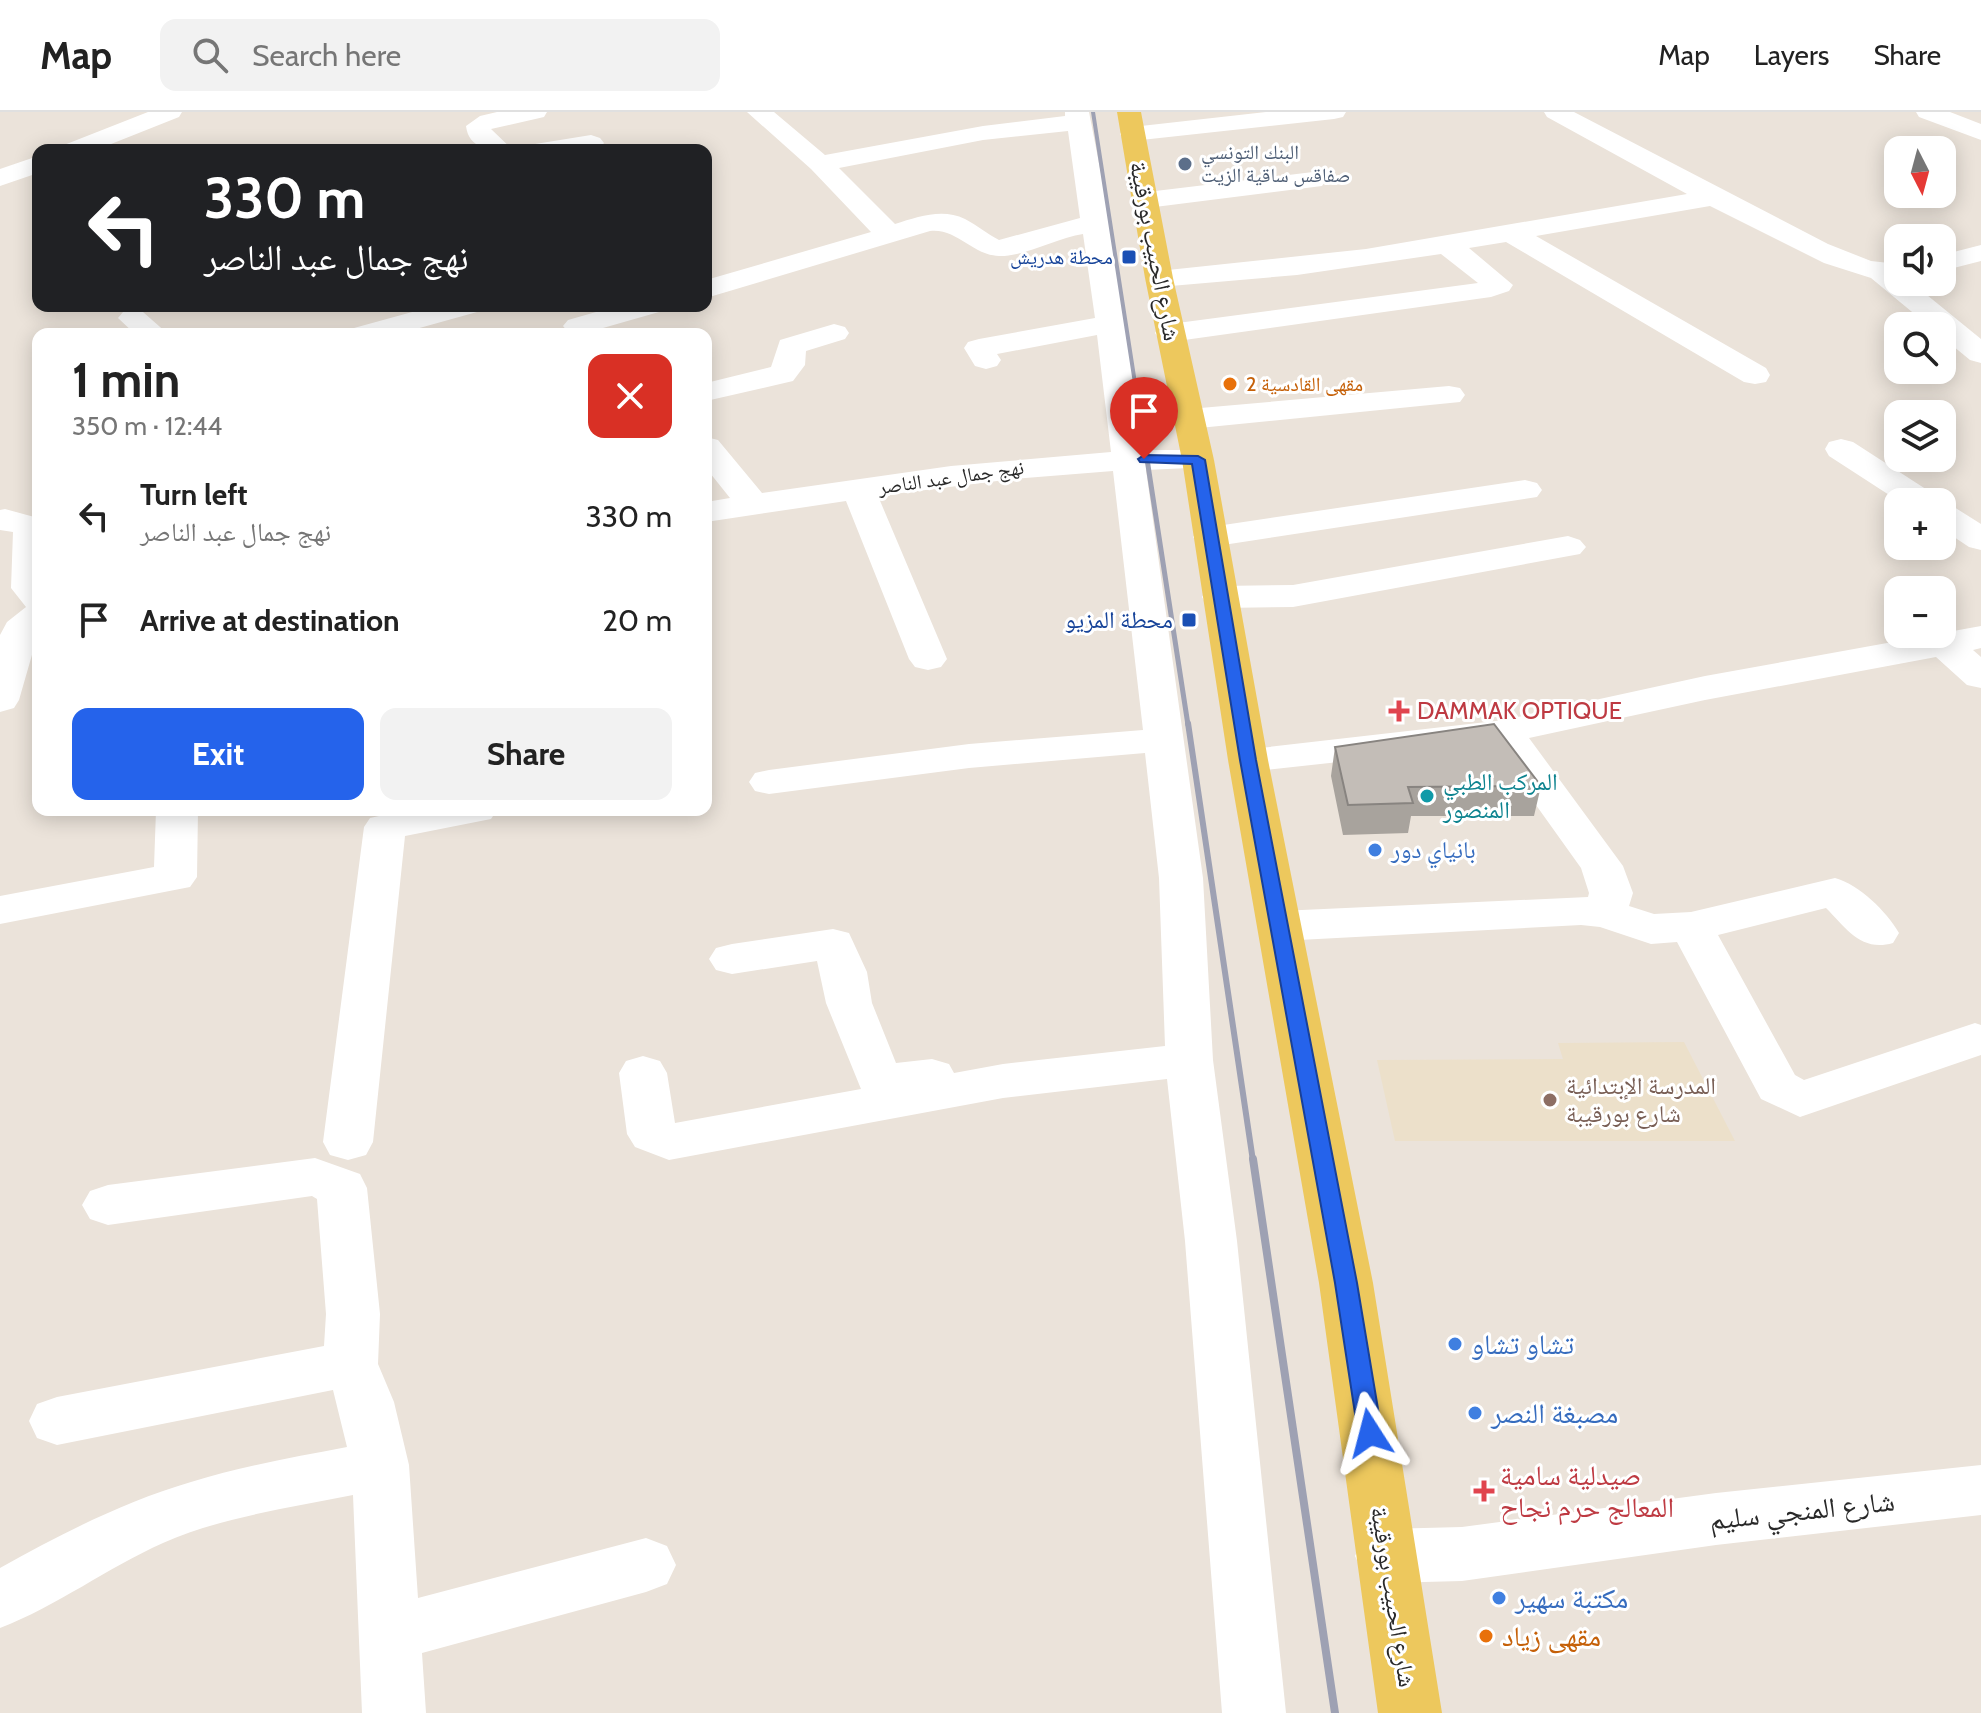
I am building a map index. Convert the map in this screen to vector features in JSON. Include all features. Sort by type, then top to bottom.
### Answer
[{"type":"main road","name":"شارع الحبيب بورقيبة","points":[[1130,123],[1198,460],[1248,760],[1346,1283],[1410,1713]]},
{"type":"street","points":[[88,144],[170,112]]},
{"type":"street","points":[[493,144],[479,133],[478,126],[535,112]]},
{"type":"street","points":[[759,112],[820,164],[890,235]]},
{"type":"street","points":[[1130,123],[1334,112]]},
{"type":"street","points":[[1556,112],[1710,198],[1864,269],[1884,272]]},
{"type":"street","points":[[1928,112],[1980,132]]},
{"type":"street","points":[[820,164],[1077,117],[1111,324],[1181,878],[1180,921],[1189,1051],[1211,1241],[1254,1713]]},
{"type":"street","points":[[583,144],[591,143]]},
{"type":"street","points":[[0,178],[32,166]]},
{"type":"street","points":[[1147,200],[1313,180]]},
{"type":"street","points":[[1159,278],[1204,277],[1304,265],[1710,198]]},
{"type":"street","points":[[712,287],[934,222],[951,222],[989,247],[1000,248],[1078,226],[1097,225]]},
{"type":"street","points":[[1509,232],[1755,375]]},
{"type":"street","points":[[1170,333],[1481,291],[1499,285],[1445,243]]},
{"type":"street","points":[[1956,259],[1981,253]]},
{"type":"street","points":[[1916,296],[1981,354]]},
{"type":"street","points":[[387,328],[445,312]]},
{"type":"street","points":[[578,322],[622,312]]},
{"type":"street","points":[[986,360],[979,348],[1111,324]]},
{"type":"street","points":[[712,391],[782,374],[790,365],[791,346],[834,333]]},
{"type":"street","points":[[1189,419],[1449,395]]},
{"type":"street","points":[[1841,449],[1901,488]]},
{"type":"street","points":[[712,454],[754,505]]},
{"type":"street","name":"نهج جمال عبد الناصر","points":[[712,511],[982,471],[1128,460],[1198,460]]},
{"type":"street","points":[[859,490],[928,659]]},
{"type":"street","points":[[1210,537],[1525,490]]},
{"type":"street","points":[[0,520],[30,526],[29,588],[32,592]]},
{"type":"street","points":[[1956,523],[1981,540]]},
{"type":"street","points":[[1220,597],[1293,596],[1568,547]]},
{"type":"street","points":[[0,700],[18,634]]},
{"type":"street","points":[[1956,642],[1981,637]]},
{"type":"street","points":[[1248,760],[1504,732],[1705,688],[1922,648]]},
{"type":"street","points":[[1948,648],[1981,677]]},
{"type":"street","points":[[1504,732],[1602,866],[1611,893],[1605,913]]},
{"type":"street","points":[[769,782],[969,756],[1163,740]]},
{"type":"street","points":[[0,910],[175,877],[177,816]]},
{"type":"street","points":[[348,1142],[385,827],[444,816]]},
{"type":"street","points":[[1280,926],[1605,913],[1651,929],[1691,927],[1835,892],[1877,933]]},
{"type":"street","points":[[1691,927],[1778,1087],[1800,1099],[1975,1040]]},
{"type":"street","points":[[732,959],[833,944],[844,972],[849,1003],[878,1077],[900,1081],[1005,1063],[1189,1051]]},
{"type":"street","points":[[643,1073],[652,1134],[669,1142],[1003,1081],[1189,1051]]},
{"type":"street","points":[[108,1205],[315,1177],[342,1188],[353,1314],[350,1364],[366,1402],[380,1465],[394,1713]]},
{"type":"street","points":[[57,1421],[350,1364]]},
{"type":"street","points":[[0,1600],[95,1545],[166,1515],[380,1465]]},
{"type":"street","name":"شارع المنجي سليم","points":[[1385,1556],[1462,1554],[1716,1519],[1981,1490]]},
{"type":"street","points":[[389,1634],[646,1565]]},
{"type":"shaded area","name":"المدرسة الإبتدائية شارع بورقيبة","points":[[1684,1042],[1735,1141],[1395,1141],[1377,1060],[1563,1059],[1558,1043]]},
{"type":"building","points":[[1494,724],[1541,786],[1408,787],[1413,803],[1348,805],[1335,747]]},
{"type":"railway","points":[[1093,112],[1135,383]]},
{"type":"railway","points":[[1135,381],[1188,725]]},
{"type":"railway","points":[[1188,723],[1253,1161]]},
{"type":"railway","points":[[1253,1159],[1335,1713]]},
{"type":"place","name":"البنك التونسي صفاقس ساقية الزيت","points":[[1185,164]]},
{"type":"place","name":"محطة هدريش","points":[[1129,257]]},
{"type":"place","name":"مقهى القادسية 2","points":[[1230,384]]},
{"type":"place","name":"محطة المزيو","points":[[1189,620]]},
{"type":"place","name":"DAMMAK OPTIQUE","points":[[1399,711]]},
{"type":"place","name":"المركب الطبي المنصور","points":[[1427,796]]},
{"type":"place","name":"بانياي دور","points":[[1375,850]]},
{"type":"place","name":"المدرسة الإبتدائية شارع بورقيبة","points":[[1550,1100]]},
{"type":"place","name":"تشاو تشاو","points":[[1455,1344]]},
{"type":"place","name":"مصبغة النصر","points":[[1475,1413]]},
{"type":"place","name":"صيدلية سامية المعالج حرم نجاح","points":[[1484,1491]]},
{"type":"place","name":"مكتبة سهير","points":[[1499,1598]]},
{"type":"place","name":"مقهى زياد","points":[[1486,1636]]},
{"type":"route","points":[[1144,459],[1198,460],[1248,760],[1346,1283],[1370,1433]]}]
